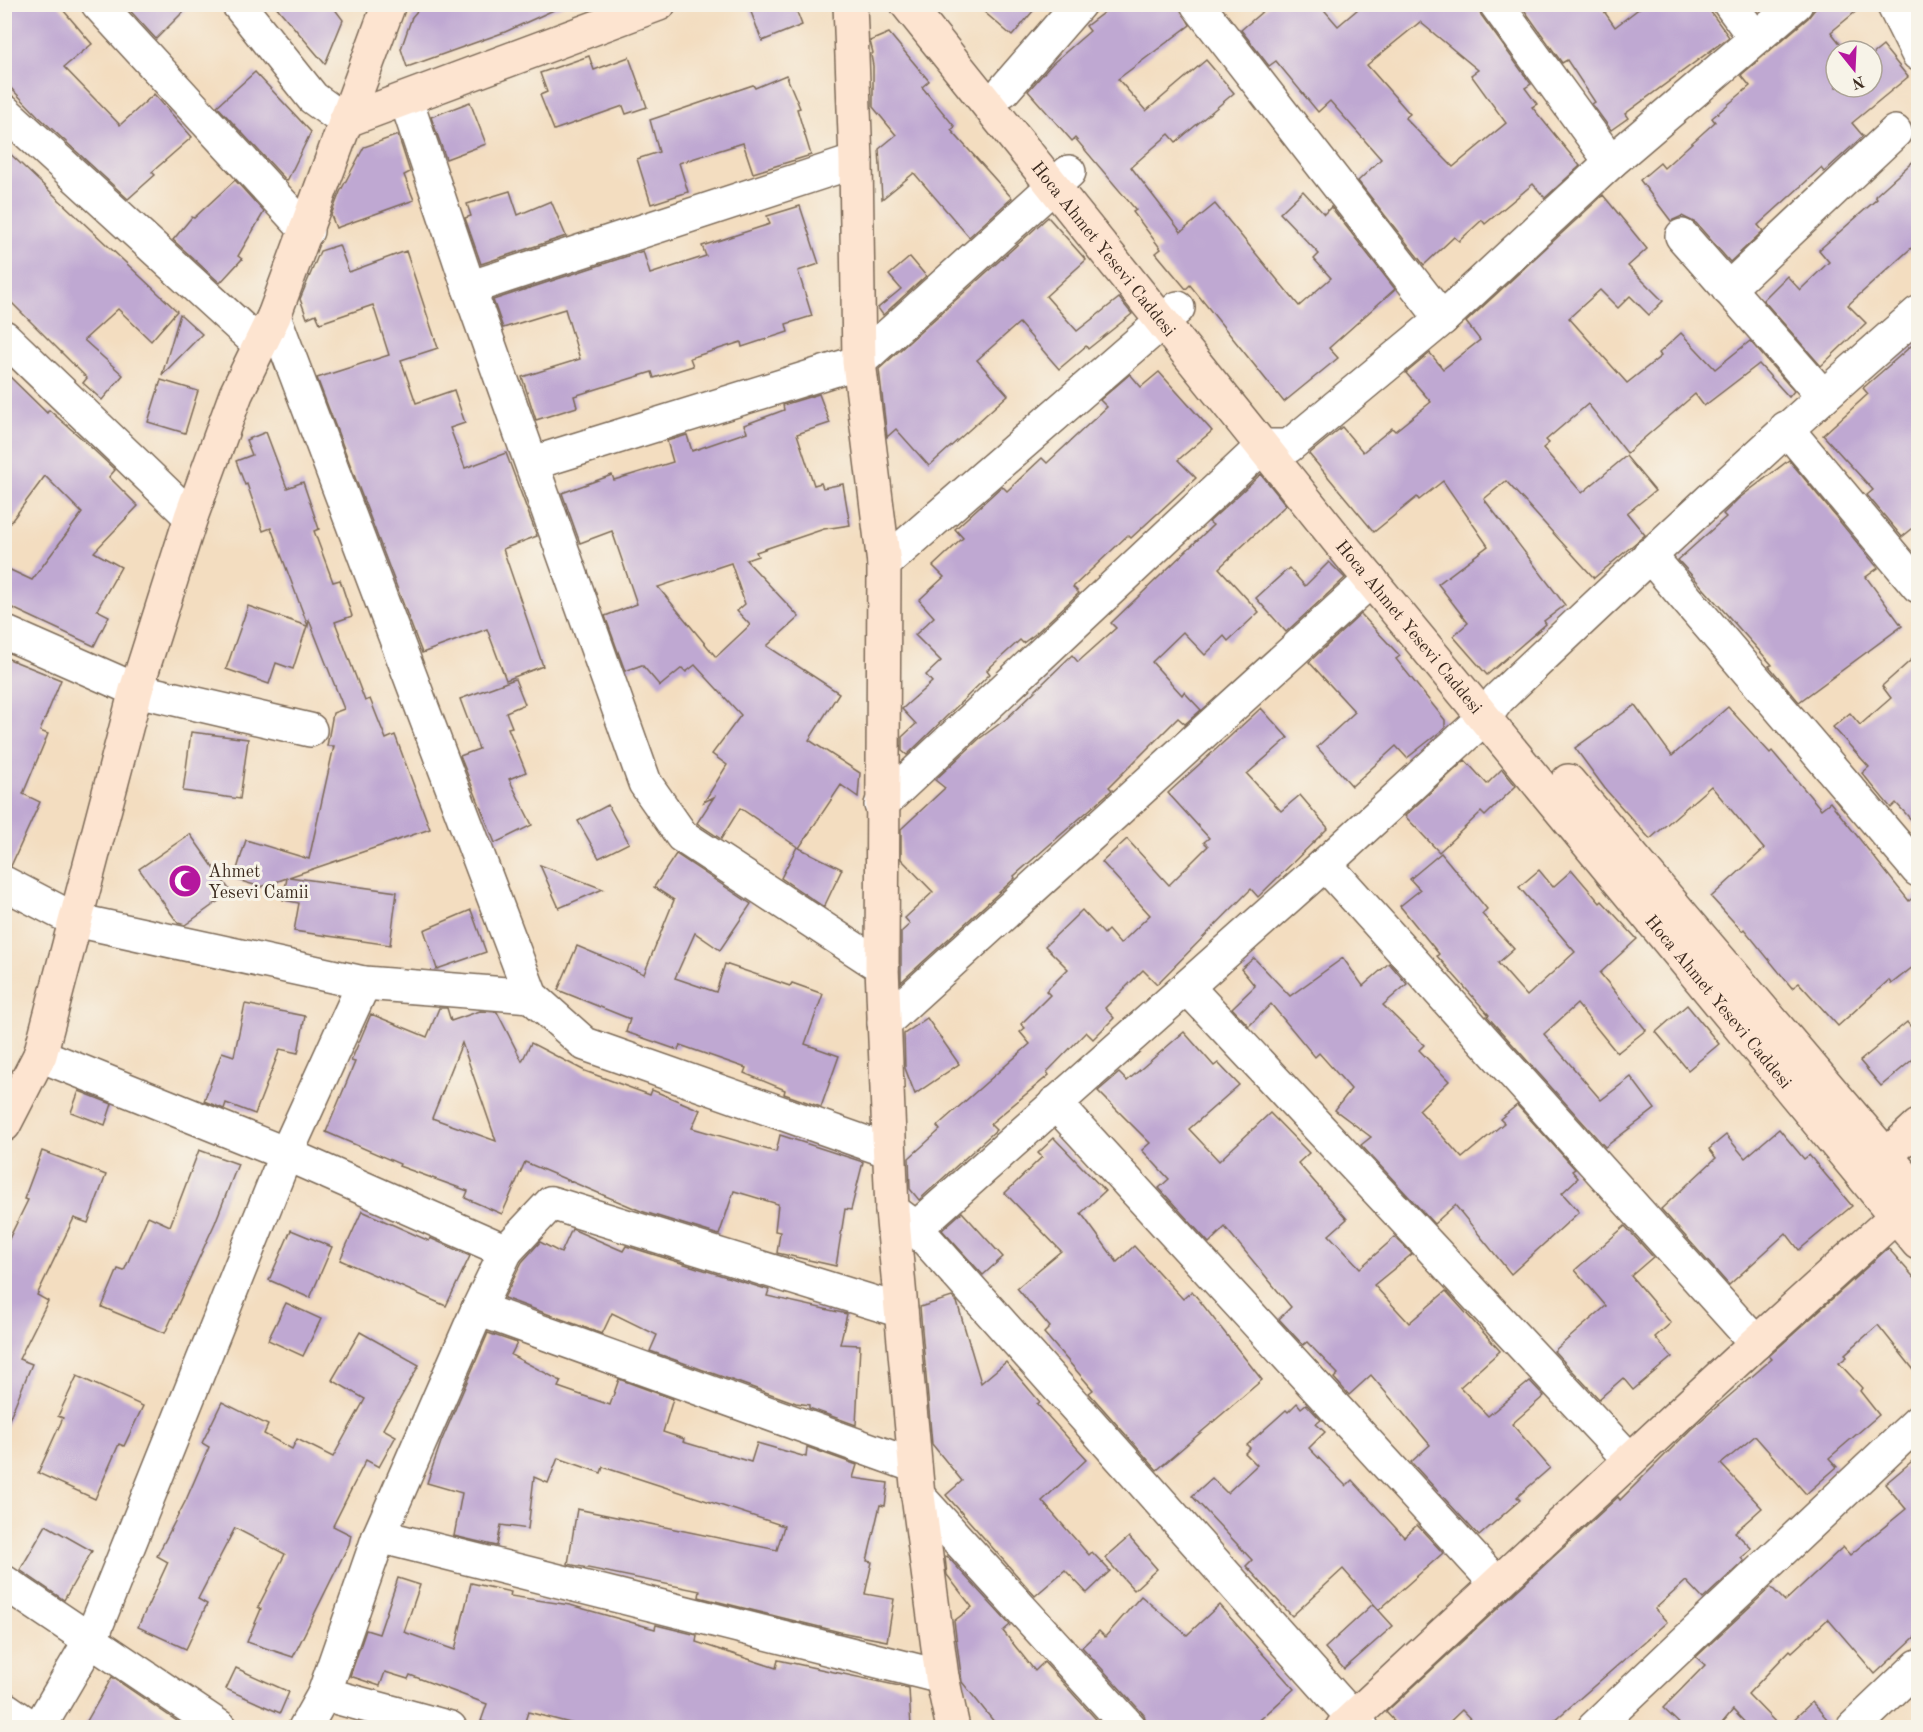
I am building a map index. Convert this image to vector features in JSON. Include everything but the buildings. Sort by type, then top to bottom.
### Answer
[{"type":"street","points":[[98,4],[307,231]]},
{"type":"street","points":[[238,4],[313,98],[345,121]]},
{"type":"street","points":[[4,1125],[40,1055],[136,690],[191,517],[236,394],[274,316],[307,231],[389,4]]},
{"type":"street","points":[[345,121],[659,4]]},
{"type":"street","points":[[850,4],[856,161],[859,362],[884,564],[882,967],[889,1152],[904,1219],[901,1311],[916,1481],[942,1677],[953,1728]]},
{"type":"street","name":"Hoca Ahmet Yesevi Caddesi","points":[[907,4],[1061,178],[1276,446],[1421,611],[1492,708],[1908,1204]]},
{"type":"street","name":"Hoca Ahmet Yesevi Caddesi","points":[[937,4],[1004,90],[1061,178]]},
{"type":"street","points":[[1004,90],[1078,4]]},
{"type":"street","points":[[1197,4],[1442,319]]},
{"type":"street","points":[[1496,4],[1611,162]]},
{"type":"street","points":[[1730,4],[1755,38]]},
{"type":"street","points":[[881,806],[1276,446],[1442,319],[1611,162],[1796,4]]},
{"type":"street","points":[[1893,4],[1918,54]]},
{"type":"street","points":[[406,100],[469,288],[645,783],[682,836],[882,967]]},
{"type":"street","points":[[4,111],[260,345]]},
{"type":"street","points":[[1728,289],[1895,132]]},
{"type":"street","points":[[469,288],[856,161]]},
{"type":"street","points":[[533,464],[859,362],[1061,178]]},
{"type":"street","points":[[1682,236],[1823,396]]},
{"type":"street","points":[[904,1219],[1054,1103],[1325,864],[1492,708],[1649,555],[1786,428],[1918,313]]},
{"type":"street","points":[[884,564],[1170,314]]},
{"type":"street","points":[[274,316],[531,996],[585,1044],[889,1152]]},
{"type":"street","points":[[4,338],[191,517]]},
{"type":"street","points":[[1786,428],[1918,586]]},
{"type":"street","name":"Hoca Ahmet Yesevi Caddesi","points":[[1276,446],[1371,580],[1492,708],[1887,1155],[1908,1204],[1918,1243]]},
{"type":"street","points":[[1649,555],[1918,870]]},
{"type":"street","points":[[884,1023],[1371,580]]},
{"type":"street","points":[[4,632],[136,690],[310,730]]},
{"type":"street","points":[[1325,864],[1756,1343]]},
{"type":"street","points":[[4,883],[75,920],[364,983],[531,996]]},
{"type":"street","points":[[39,1728],[91,1640],[286,1154],[364,983]]},
{"type":"street","points":[[1187,987],[1630,1460]]},
{"type":"street","points":[[40,1055],[286,1154],[506,1251]]},
{"type":"street","points":[[1054,1103],[1497,1584]]},
{"type":"street","points":[[1887,1155],[1918,1126]]},
{"type":"street","points":[[305,1728],[324,1694],[380,1536],[478,1309],[506,1251],[551,1203],[901,1311]]},
{"type":"street","points":[[904,1219],[1352,1724],[1497,1584],[1908,1204]]},
{"type":"street","points":[[478,1309],[916,1481],[1130,1728]]},
{"type":"street","points":[[1594,1728],[1918,1422]]},
{"type":"street","points":[[380,1536],[942,1677]]},
{"type":"street","points":[[4,1582],[221,1728]]},
{"type":"street","points":[[1853,1728],[1918,1666]]},
{"type":"street","points":[[324,1694],[450,1728]]},
{"type":"street","points":[[4,1708],[33,1728]]},
{"type":"place","name":"Ahmet Yesevi Camii","points":[[185,881]]}]
